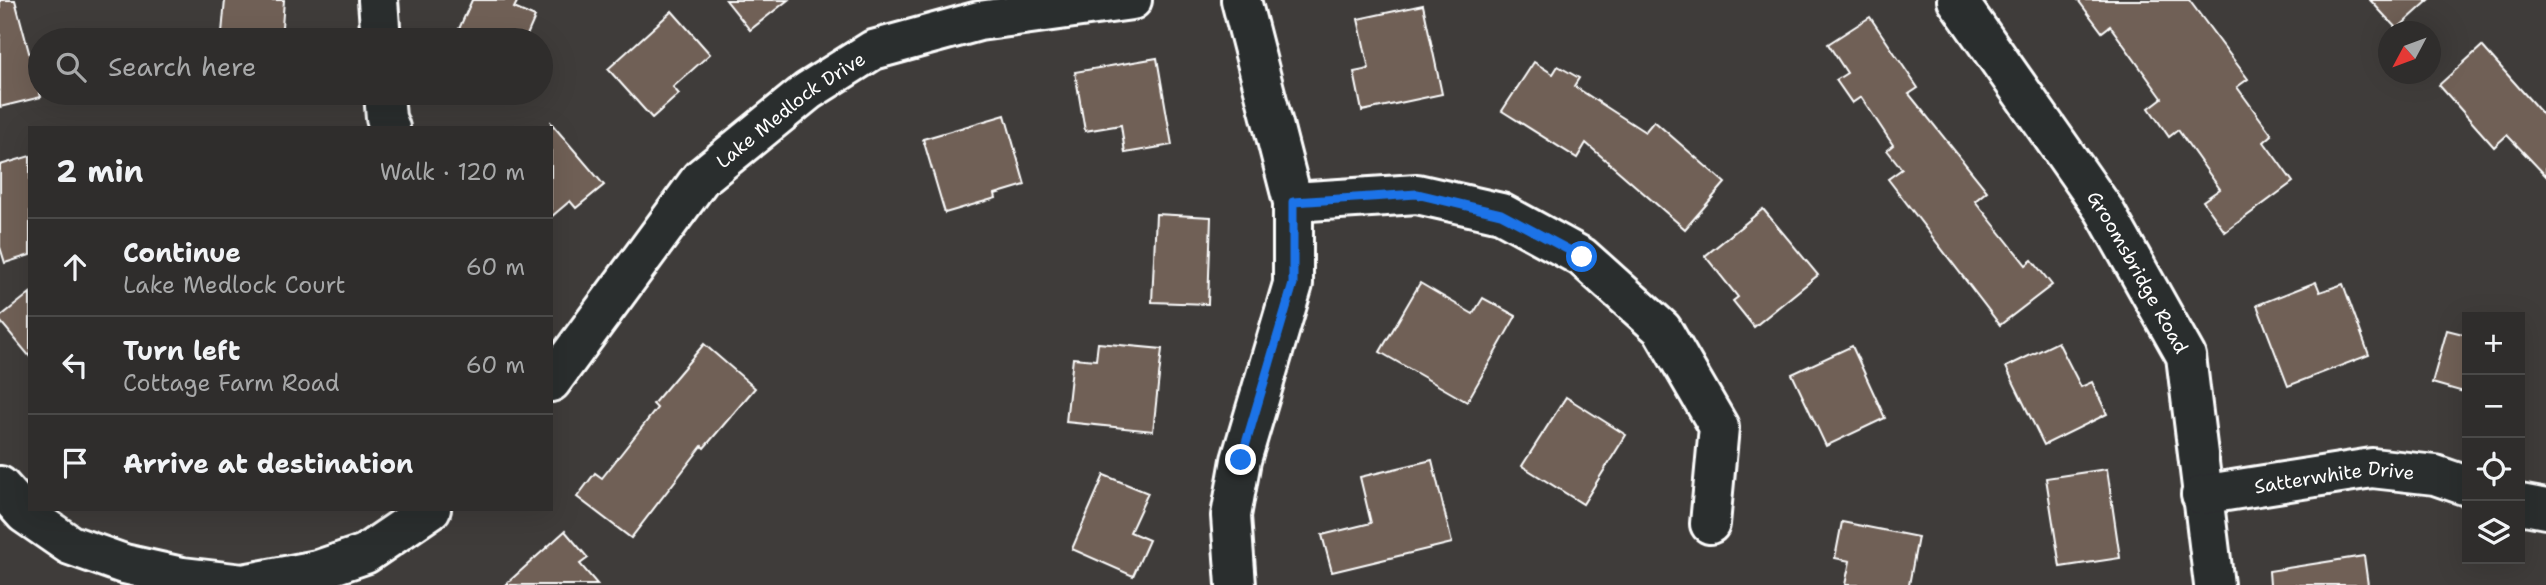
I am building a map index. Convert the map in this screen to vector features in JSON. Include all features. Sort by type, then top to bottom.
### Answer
[{"type":"street","points":[[378,0],[380,28]]},
{"type":"street","name":"Lake Medlock Drive","points":[[558,358],[701,178],[808,91],[873,50],[979,21],[1132,0]]},
{"type":"street","points":[[1237,585],[1231,516],[1241,460],[1293,284],[1293,202],[1241,0]]},
{"type":"street","name":"Groomsbridge Road","points":[[1957,0],[2104,210],[2186,356],[2214,585]]},
{"type":"street","points":[[385,105],[389,126]]},
{"type":"street","points":[[1293,202],[1417,194],[1501,214],[1582,257],[1662,329],[1718,427],[1710,524]]},
{"type":"street","name":"Satterwhite Drive","points":[[2201,495],[2372,468],[2434,475],[2462,484]]},
{"type":"street","points":[[0,486],[25,514],[70,545],[124,564],[182,577],[243,584],[318,570],[365,554],[428,511]]},
{"type":"street","points":[[2525,505],[2546,509]]},
{"type":"building","points":[[0,0],[15,0],[28,48],[28,100],[0,107]]},
{"type":"building","points":[[225,0],[284,0],[282,28],[222,28]]},
{"type":"building","points":[[472,0],[518,0],[514,8],[535,17],[530,28],[459,28]]},
{"type":"building","points":[[726,0],[788,0],[750,30]]},
{"type":"building","points":[[2078,0],[2189,0],[2248,79],[2237,87],[2272,135],[2264,142],[2293,182],[2225,232],[2203,201],[2220,189],[2178,130],[2169,137],[2149,108],[2162,98],[2110,26],[2102,32]]},
{"type":"building","points":[[2370,0],[2429,0],[2406,21],[2390,21]]},
{"type":"building","points":[[1423,5],[1442,94],[1362,111],[1354,72],[1369,69],[1358,19]]},
{"type":"building","points":[[672,11],[710,54],[673,87],[679,94],[652,118],[608,69]]},
{"type":"building","points":[[1870,17],[1918,88],[1909,94],[1987,191],[1975,201],[2026,265],[2032,260],[2052,285],[2000,325],[1888,179],[1902,169],[1887,150],[1893,145],[1861,97],[1852,103],[1836,80],[1847,73],[1828,44]]},
{"type":"building","points":[[2482,46],[2546,118],[2546,176],[2507,135],[2494,147],[2439,85]]},
{"type":"building","points":[[1157,58],[1172,145],[1125,153],[1121,125],[1085,131],[1075,72]]},
{"type":"building","points":[[1534,62],[1553,74],[1558,66],[1579,78],[1574,86],[1645,132],[1654,121],[1725,183],[1685,229],[1586,143],[1577,158],[1502,111]]},
{"type":"building","points":[[1005,115],[1025,185],[995,194],[996,198],[945,213],[923,139]]},
{"type":"building","points":[[551,123],[604,185],[576,208],[570,201],[553,215],[553,126]]},
{"type":"building","points":[[28,157],[28,256],[5,263],[0,247],[0,165]]},
{"type":"building","points":[[1763,209],[1818,275],[1754,327],[1733,301],[1738,297],[1705,256]]},
{"type":"building","points":[[1156,214],[1211,217],[1208,304],[1152,302]]},
{"type":"building","points":[[2316,282],[2320,292],[2343,284],[2369,355],[2288,386],[2257,305]]},
{"type":"building","points":[[1420,283],[1473,314],[1483,298],[1516,316],[1467,402],[1380,352]]},
{"type":"building","points":[[28,295],[28,355],[0,321],[0,317]]},
{"type":"building","points":[[2447,330],[2462,334],[2462,392],[2432,383]]},
{"type":"building","points":[[2058,342],[2081,387],[2092,382],[2107,414],[2044,445],[2006,367]]},
{"type":"building","points":[[1098,343],[1162,349],[1153,431],[1066,422],[1073,358],[1096,360]]},
{"type":"building","points":[[704,344],[755,388],[704,448],[702,446],[631,538],[577,497],[595,473],[602,478],[657,408],[653,404]]},
{"type":"building","points":[[1852,346],[1885,418],[1826,446],[1792,374]]},
{"type":"building","points":[[1566,397],[1626,435],[1583,504],[1522,466]]},
{"type":"building","points":[[1432,460],[1452,543],[1332,572],[1322,535],[1371,523],[1360,477]]},
{"type":"building","points":[[2107,469],[2120,558],[2060,567],[2046,478]]},
{"type":"building","points":[[1104,475],[1148,493],[1130,532],[1149,540],[1133,576],[1072,549]]},
{"type":"building","points":[[1842,522],[1918,537],[1909,585],[1845,585],[1850,561],[1835,558]]},
{"type":"building","points":[[565,531],[588,558],[580,564],[598,585],[505,585]]},
{"type":"building","points":[[2364,556],[2368,585],[2270,585],[2269,571]]},
{"type":"route","points":[[1241,460],[1267,375],[1278,326],[1293,284],[1293,202],[1417,194],[1501,214],[1582,257]]}]
